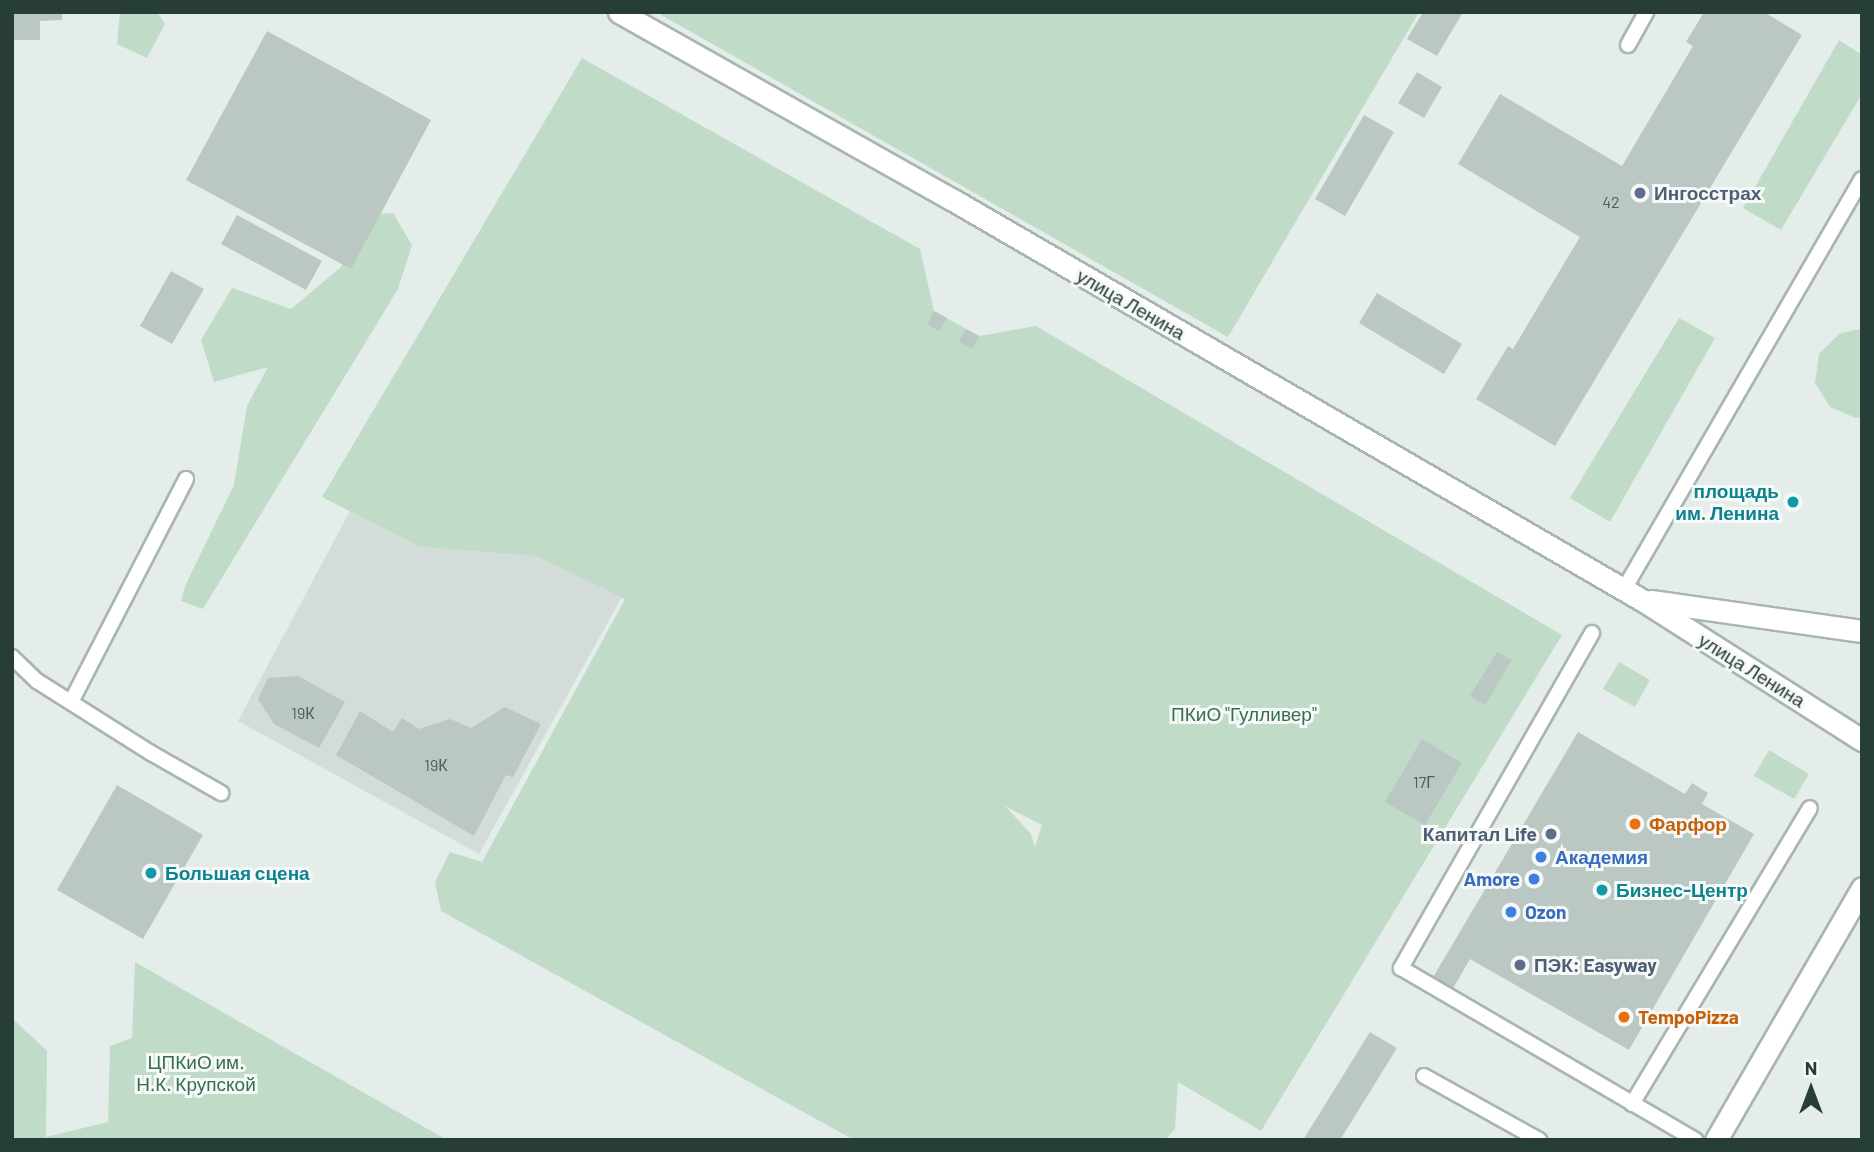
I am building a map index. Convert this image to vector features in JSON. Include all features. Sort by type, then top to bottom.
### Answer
[{"type":"main road","name":"улица Ленина","points":[[619,12],[953,200],[1632,595],[1862,740]]},
{"type":"main road","name":"улица Ленина","points":[[1632,595],[1862,631]]},
{"type":"main road","points":[[1716,1140],[1862,888]]},
{"type":"lane","points":[[1628,45],[1646,12]]},
{"type":"lane","points":[[1632,595],[1862,179]]},
{"type":"lane","points":[[71,702],[186,479]]},
{"type":"lane","points":[[1592,633],[1401,968],[1695,1140]]},
{"type":"lane","points":[[12,657],[37,681],[221,793]]},
{"type":"lane","points":[[1632,1104],[1810,808]]},
{"type":"lane","points":[[1424,1076],[1539,1140]]},
{"type":"shaded area","points":[[350,511],[420,547],[536,556],[622,597],[479,854],[238,721]]},
{"type":"green space","points":[[120,12],[157,12],[165,24],[147,58],[117,44]]},
{"type":"green space","points":[[656,12],[1419,12],[1228,337]]},
{"type":"green space","points":[[1839,40],[1862,55],[1862,94],[1781,230],[1743,208]]},
{"type":"green space","name":"ПКиО \"Гулливер\"","points":[[582,58],[920,249],[934,311],[979,336],[1036,326],[1562,635],[1261,1131],[1178,1082],[1175,1129],[1165,1140],[854,1140],[441,911],[435,882],[450,852],[482,862],[625,599],[536,556],[420,547],[322,497]],"holes":[[[1005,806],[1042,825],[1035,847],[1031,834]]]},
{"type":"green space","points":[[393,213],[412,245],[398,289],[203,609],[181,601],[186,584],[234,485],[247,406],[268,367],[214,382],[201,340],[232,288],[291,309],[341,267],[368,215]]},
{"type":"green space","points":[[1679,318],[1715,338],[1610,522],[1570,498]]},
{"type":"green space","points":[[1862,330],[1862,417],[1856,418],[1830,407],[1815,383],[1819,354],[1839,334]]},
{"type":"green space","points":[[1619,662],[1650,680],[1635,707],[1603,689]]},
{"type":"green space","points":[[1769,750],[1809,774],[1794,799],[1754,776]]},
{"type":"green space","name":"ЦПКиО им. Н.К. Крупской","points":[[135,962],[447,1140],[12,1140],[12,1018],[47,1051],[46,1137],[108,1122],[110,1046],[132,1038]]},
{"type":"building","points":[[12,12],[62,12],[62,20],[40,21],[40,40],[12,40]]},
{"type":"building","points":[[1423,12],[1463,12],[1437,56],[1407,39]]},
{"type":"building","points":[[1704,12],[1764,12],[1802,35],[1555,446],[1476,399],[1508,346],[1513,349],[1580,237],[1458,164],[1500,94],[1622,166],[1693,46],[1686,42]]},
{"type":"building","points":[[267,31],[431,120],[351,269],[186,180]]},
{"type":"building","points":[[1417,72],[1442,87],[1424,118],[1398,103]]},
{"type":"building","points":[[1364,115],[1394,132],[1345,216],[1315,199]]},
{"type":"building","points":[[237,215],[322,261],[306,290],[221,244]]},
{"type":"building","points":[[171,271],[204,289],[172,344],[140,326]]},
{"type":"building","points":[[1377,293],[1462,344],[1444,374],[1359,323]]},
{"type":"building","points":[[934,311],[947,318],[939,331],[927,324]]},
{"type":"building","points":[[966,329],[979,336],[972,349],[959,342]]},
{"type":"building","points":[[1497,652],[1512,660],[1485,705],[1470,696]]},
{"type":"building","points":[[298,676],[345,702],[319,748],[274,724],[258,699],[268,678]]},
{"type":"building","points":[[505,707],[541,724],[513,777],[506,775],[474,836],[336,755],[360,711],[393,732],[402,718],[419,729],[450,719],[471,728]]},
{"type":"building","name":"Бизнес-Центр","points":[[1578,732],[1685,794],[1692,783],[1708,793],[1702,804],[1754,834],[1629,1050],[1470,959],[1452,990],[1432,979]]},
{"type":"building","points":[[1422,739],[1462,763],[1425,825],[1385,802]]},
{"type":"building","points":[[117,785],[203,835],[143,939],[57,890]]},
{"type":"building","points":[[1370,1032],[1397,1048],[1340,1140],[1303,1140]]},
{"type":"place","name":"Ингосстрах","points":[[1640,193]]},
{"type":"place","name":"площадь им. Ленина","points":[[1793,502]]},
{"type":"place","name":"Фарфор","points":[[1635,824]]},
{"type":"place","name":"Капитал Life","points":[[1551,834]]},
{"type":"place","name":"Академия","points":[[1541,857]]},
{"type":"place","name":"Большая сцена","points":[[151,873]]},
{"type":"place","name":"Amore","points":[[1534,879]]},
{"type":"place","name":"Бизнес-Центр","points":[[1602,890]]},
{"type":"place","name":"Ozon","points":[[1511,912]]},
{"type":"place","name":"ПЭК: Easyway","points":[[1520,965]]},
{"type":"place","name":"TempoPizza","points":[[1624,1017]]}]
